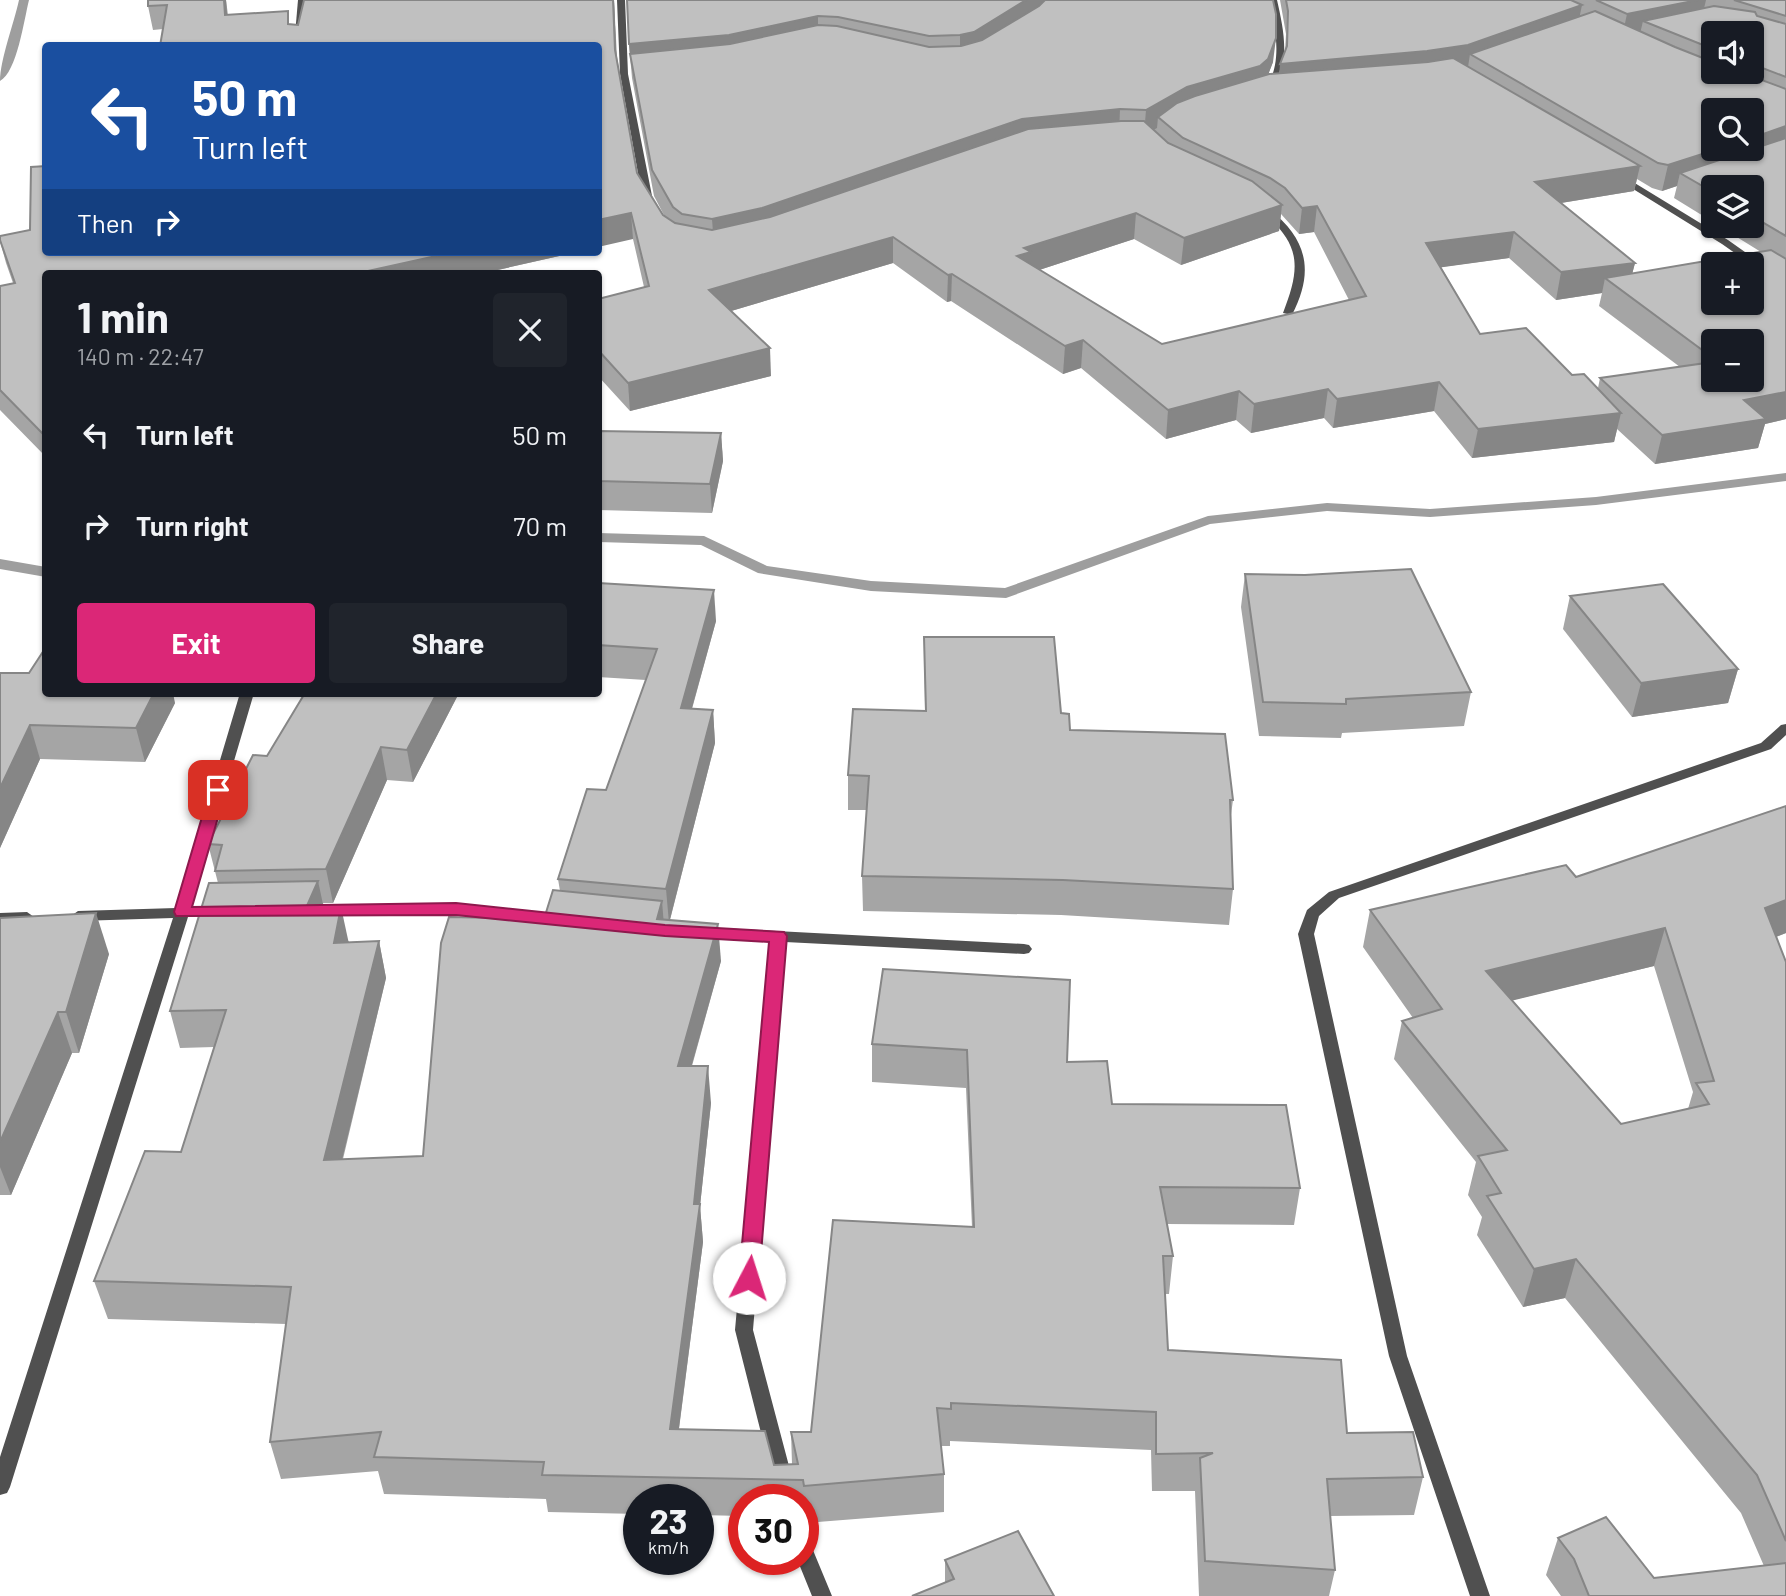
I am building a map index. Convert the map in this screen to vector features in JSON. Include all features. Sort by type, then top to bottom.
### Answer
[{"type":"street","points":[[298,42],[302,0]]},
{"type":"street","points":[[621,0],[624,74],[646,197],[652,207]]},
{"type":"street","points":[[1273,0],[1279,41],[1278,70],[1275,83],[1264,94],[1278,93]]},
{"type":"street","points":[[624,74],[637,73]]},
{"type":"street","points":[[1613,173],[1657,198],[1786,286]]},
{"type":"street","points":[[1657,198],[1670,194]]},
{"type":"street","points":[[1262,207],[1284,223],[1296,239],[1301,257],[1298,290],[1288,313]]},
{"type":"street","points":[[0,1487],[182,912],[246,697]]},
{"type":"street","points":[[1480,1596],[1398,1356],[1306,934],[1312,914],[1334,895],[1766,746],[1786,729]]},
{"type":"street","points":[[306,910],[456,909],[573,921]]},
{"type":"street","points":[[65,916],[238,910]]},
{"type":"street","points":[[0,918],[39,917]]},
{"type":"street","points":[[690,932],[1024,949]]},
{"type":"street","points":[[778,936],[744,1330],[784,1484]]},
{"type":"street","points":[[814,1575],[822,1596]]},
{"type":"building","points":[[148,0],[224,0],[225,15],[288,11],[288,24],[298,25],[304,0],[613,0],[615,50],[637,173],[663,215],[675,223],[712,230],[770,217],[1028,129],[1144,121],[1168,143],[1252,181],[1282,205],[1184,238],[1136,213],[1024,248],[1031,252],[1017,256],[1162,344],[1366,296],[1317,206],[1302,208],[1285,188],[1270,178],[1183,138],[1158,117],[1177,103],[1195,96],[1269,74],[1453,58],[1640,166],[1535,182],[1635,263],[1561,272],[1514,232],[1426,243],[1480,334],[1526,328],[1572,375],[1584,374],[1621,413],[1478,429],[1439,382],[1337,399],[1328,389],[1254,404],[1239,391],[1168,410],[1083,340],[1065,346],[952,274],[948,275],[893,237],[709,290],[770,348],[628,383],[602,354],[602,298],[649,286],[631,213],[602,219],[602,42],[161,42],[167,5],[148,6]]},
{"type":"building","points":[[627,0],[1026,0],[974,32],[960,35],[929,36],[838,17],[818,16],[729,35],[629,44]]},
{"type":"building","points":[[1045,0],[1273,0],[1276,38],[1268,59],[1260,66],[1187,87],[1146,110],[1120,109],[1022,119],[762,208],[712,219],[682,214],[673,207],[652,170],[630,54],[730,44],[818,25],[837,26],[929,47],[961,46],[982,40]]},
{"type":"building","points":[[1286,0],[1571,0],[1582,5],[1468,45],[1280,64],[1287,46]]},
{"type":"building","points":[[1596,0],[1698,0],[1627,14]]},
{"type":"building","points":[[1734,0],[1786,0],[1786,16]]},
{"type":"building","points":[[1714,6],[1755,12],[1757,16],[1786,24],[1786,77],[1764,69],[1764,21],[1701,21],[1701,44],[1643,21]]},
{"type":"building","points":[[1595,11],[1701,57],[1701,84],[1764,84],[1764,81],[1786,89],[1786,126],[1764,134],[1764,98],[1701,98],[1701,154],[1668,165],[1658,163],[1470,54]]},
{"type":"building","points":[[1786,138],[1786,236],[1764,223],[1764,175],[1701,175],[1701,185],[1680,173],[1716,161],[1764,161],[1764,145]]},
{"type":"building","points":[[42,166],[42,256],[436,256],[373,270],[42,270],[42,433],[0,390],[0,286],[15,283],[0,236],[30,230],[31,167]]},
{"type":"building","points":[[1771,250],[1786,259],[1786,392],[1744,400],[1766,419],[1662,435],[1600,378],[1701,364],[1701,392],[1764,392],[1764,329],[1701,329],[1701,349],[1605,278],[1701,262],[1701,315],[1764,315],[1764,252],[1759,252]]},
{"type":"building","points":[[602,431],[721,433],[710,484],[602,481]]},
{"type":"building","points":[[1411,569],[1471,692],[1346,699],[1346,704],[1263,702],[1245,574],[1305,575]]},
{"type":"building","points":[[602,583],[714,590],[681,708],[713,710],[666,889],[558,879],[587,789],[606,790],[657,649],[602,645]]},
{"type":"building","points":[[1663,584],[1738,669],[1641,683],[1570,596]]},
{"type":"building","points":[[924,637],[1054,637],[1061,713],[1069,714],[1070,730],[1225,734],[1233,800],[1230,800],[1233,889],[1063,880],[862,876],[869,776],[848,775],[853,709],[926,711]]},
{"type":"building","points":[[42,653],[42,697],[152,697],[136,728],[30,725],[0,788],[0,673],[29,673]]},
{"type":"building","points":[[303,697],[435,697],[407,750],[381,747],[326,869],[215,871],[222,845],[208,844],[253,755],[267,756]]},
{"type":"building","points":[[1786,806],[1786,900],[1765,908],[1786,962],[1786,1541],[1757,1475],[1576,1259],[1534,1269],[1487,1196],[1501,1193],[1478,1156],[1507,1150],[1402,1021],[1442,1009],[1370,910],[1566,865],[1576,877]],"holes":[[[1665,928],[1714,1081],[1696,1083],[1709,1104],[1621,1124],[1486,971]]]},
{"type":"building","points":[[318,881],[306,908],[341,907],[334,943],[379,941],[324,1160],[423,1156],[441,943],[449,917],[544,919],[553,890],[662,901],[657,919],[718,924],[678,1066],[708,1066],[694,1204],[700,1204],[670,1429],[765,1431],[774,1465],[798,1464],[791,1432],[811,1432],[833,1220],[974,1227],[967,1050],[872,1044],[883,969],[1070,980],[1067,1062],[1107,1061],[1112,1104],[1286,1105],[1300,1188],[1160,1187],[1173,1256],[1163,1256],[1168,1350],[1341,1360],[1347,1433],[1413,1432],[1423,1477],[1327,1479],[1335,1570],[1205,1561],[1200,1458],[1213,1453],[1156,1454],[1156,1412],[951,1403],[951,1409],[937,1408],[944,1474],[819,1485],[804,1484],[803,1480],[542,1475],[544,1462],[374,1457],[381,1432],[270,1442],[291,1287],[94,1281],[145,1151],[181,1152],[226,1010],[170,1011],[209,883]]},
{"type":"building","points":[[96,913],[66,1012],[58,1012],[0,1142],[0,918]]},
{"type":"building","points":[[1606,1517],[1654,1578],[1786,1563],[1786,1596],[1589,1596],[1574,1559],[1558,1538]]},
{"type":"building","points":[[1018,1531],[1054,1596],[912,1596],[954,1579],[945,1560]]},
{"type":"waterway","points":[[0,78],[12,52],[24,0]]},
{"type":"waterway","points":[[602,537],[704,541],[763,570],[871,586],[1006,593],[1208,520],[1327,507],[1430,513],[1596,501],[1786,477]]},
{"type":"waterway","points":[[0,564],[42,571]]},
{"type":"route","points":[[218,790],[182,912],[456,909],[665,930],[778,936],[749,1278]]}]
